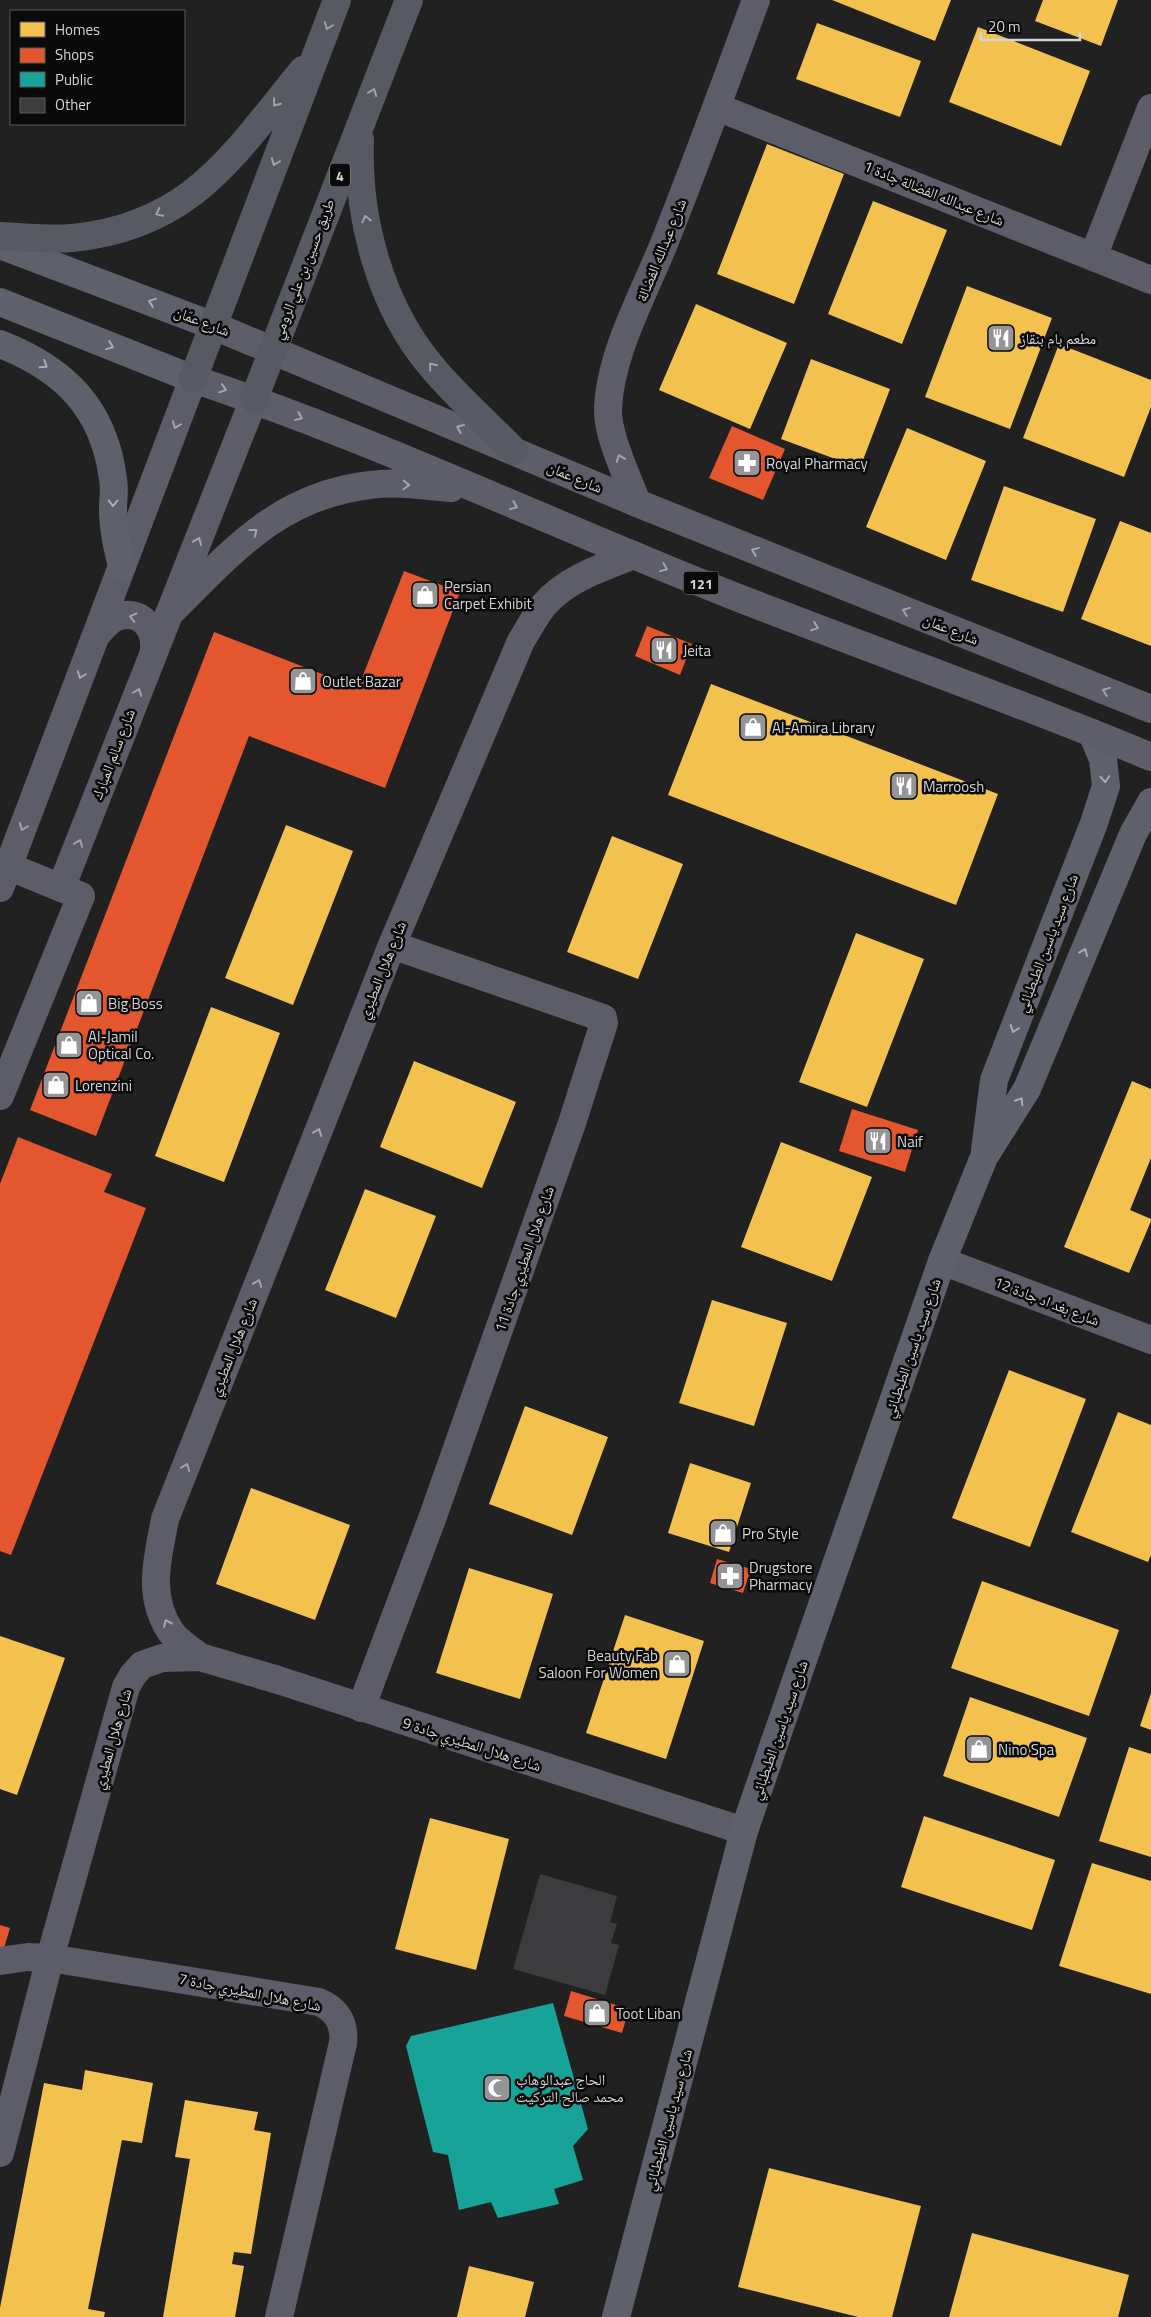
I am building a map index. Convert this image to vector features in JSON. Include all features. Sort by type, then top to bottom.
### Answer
[{"type":"highway","points":[[193,379],[337,0]]},
{"type":"highway","name":"طريق حسين بن علي الرومي","points":[[254,399],[409,0]]},
{"type":"highway","points":[[0,236],[47,239],[94,235],[138,223],[179,202],[210,179],[235,155],[318,52]]},
{"type":"highway","points":[[361,122],[359,169],[364,209],[376,260],[391,300],[407,330],[431,366],[514,451]]},
{"type":"main road","name":"شارع عمّان","points":[[214,326],[637,503],[1151,709]]},
{"type":"main road","name":"121","points":[[193,379],[254,399],[731,595],[1151,757]]},
{"type":"main road","points":[[169,614],[240,544],[276,516],[304,503],[337,492],[372,484],[476,490]]},
{"type":"street","name":"شارع عبدالله الفضالة","points":[[637,503],[616,446],[608,412],[611,378],[630,323],[717,107],[756,0]]},
{"type":"street","name":"شارع عبدالله الفضالة جادة 1","points":[[717,107],[1151,280]]},
{"type":"street","points":[[1093,256],[1151,108]]},
{"type":"street","name":"شارع عمّان","points":[[0,245],[214,326]]},
{"type":"street","name":"121","points":[[0,302],[193,379]]},
{"type":"street","points":[[0,344],[44,364],[66,382],[85,403],[100,428],[109,455],[112,473],[114,528],[122,566]]},
{"type":"street","points":[[0,1096],[81,896],[61,888],[3,872],[96,635],[193,379]]},
{"type":"street","name":"شارع سالم المبارك","points":[[61,888],[254,399]]},
{"type":"street","name":"شارع هلال المطيري","points":[[200,1657],[171,1632],[158,1605],[154,1578],[165,1518],[392,945],[521,641],[543,607],[569,584],[583,575],[634,555]]},
{"type":"street","points":[[96,635],[117,616],[132,616],[146,622],[151,628],[154,635],[154,650]]},
{"type":"street","name":"شارع سيد ياسين الطبطبائي","points":[[984,1157],[994,1080],[1094,823],[1106,786],[1103,759],[1092,733]]},
{"type":"street","name":"شارع سيد ياسين الطبطبائي","points":[[616,2317],[744,1831],[942,1261],[984,1157],[1027,1089],[1133,834],[1151,802]]},
{"type":"street","name":"شارع هلال المطيري جادة 11","points":[[361,1708],[436,1510],[572,1124],[604,1023],[603,1018],[392,945]]},
{"type":"street","name":"شارع بغد اد جادة 12","points":[[942,1261],[1151,1340]]},
{"type":"street","name":"شارع هلال المطيري","points":[[0,2153],[50,1958],[126,1687],[142,1665],[162,1658],[200,1657]]},
{"type":"street","name":"شارع هلال المطيري جادة 9","points":[[200,1657],[278,1680],[744,1831]]},
{"type":"street","name":"شارع هلال المطيري جادة 7","points":[[0,1961],[28,1957],[50,1958],[319,2002],[335,2011],[344,2033],[343,2043],[279,2317]]},
{"type":"building: Homes","points":[[832,0],[951,0],[935,41]]},
{"type":"building: Homes","points":[[1043,0],[1118,0],[1101,46],[1035,21]]},
{"type":"building: Homes","points":[[817,23],[921,61],[900,117],[796,79]]},
{"type":"building: Homes","points":[[978,27],[1090,71],[1061,146],[949,102]]},
{"type":"building: Homes","points":[[767,144],[844,174],[794,304],[717,274]]},
{"type":"building: Homes","points":[[873,201],[947,230],[902,344],[828,314]]},
{"type":"building: Homes","points":[[967,286],[1052,318],[1010,429],[925,397]]},
{"type":"building: Homes","points":[[696,304],[787,343],[750,429],[659,390]]},
{"type":"building: Homes","points":[[1059,344],[1151,380],[1151,407],[1124,477],[1023,438]]},
{"type":"building: Homes","points":[[811,359],[890,389],[860,468],[781,439]]},
{"type":"building: Homes","points":[[907,428],[986,461],[946,560],[866,527]]},
{"type":"building: Homes","points":[[1004,486],[1096,519],[1063,612],[971,580]]},
{"type":"building: Homes","points":[[1120,521],[1151,533],[1151,646],[1081,619]]},
{"type":"building: Homes","points":[[711,684],[998,794],[956,905],[668,795]]},
{"type":"building: Homes","points":[[286,825],[353,851],[293,1005],[225,978]]},
{"type":"building: Homes","points":[[612,836],[683,864],[638,979],[567,952]]},
{"type":"building: Homes","points":[[856,933],[924,959],[867,1107],[799,1082]]},
{"type":"building: Homes","points":[[211,1007],[280,1033],[224,1182],[155,1156]]},
{"type":"building: Homes","points":[[414,1061],[516,1102],[482,1188],[380,1147]]},
{"type":"building: Homes","points":[[1132,1081],[1151,1089],[1151,1158],[1130,1210],[1151,1219],[1151,1221],[1129,1273],[1064,1247]]},
{"type":"building: Homes","points":[[781,1142],[872,1177],[832,1281],[741,1247]]},
{"type":"building: Homes","points":[[365,1189],[436,1216],[396,1318],[325,1290]]},
{"type":"building: Homes","points":[[712,1300],[787,1323],[754,1426],[679,1403]]},
{"type":"building: Homes","points":[[1009,1370],[1086,1399],[1030,1547],[952,1518]]},
{"type":"building: Homes","points":[[525,1406],[608,1437],[572,1535],[489,1504]]},
{"type":"building: Homes","points":[[1118,1412],[1151,1425],[1151,1555],[1148,1562],[1071,1532]]},
{"type":"building: Homes","points":[[690,1463],[751,1483],[729,1552],[668,1533]]},
{"type":"building: Homes","points":[[251,1488],[350,1525],[315,1620],[216,1584]]},
{"type":"building: Homes","points":[[469,1568],[553,1594],[520,1699],[436,1673]]},
{"type":"building: Homes","points":[[982,1581],[1119,1630],[1089,1716],[951,1668]]},
{"type":"building: Homes","points":[[625,1615],[704,1641],[666,1759],[586,1733]]},
{"type":"building: Homes","points":[[0,1636],[65,1658],[17,1795],[0,1789]]},
{"type":"building: Homes","points":[[1151,1693],[1151,1730],[1140,1726]]},
{"type":"building: Homes","points":[[970,1697],[1087,1738],[1059,1817],[943,1776]]},
{"type":"building: Homes","points":[[1129,1747],[1151,1754],[1151,1857],[1099,1841]]},
{"type":"building: Homes","points":[[924,1816],[1055,1860],[1032,1930],[901,1887]]},
{"type":"building: Homes","points":[[430,1818],[509,1839],[476,1970],[395,1949]]},
{"type":"building: Homes","points":[[1092,1863],[1151,1881],[1151,1994],[1059,1966]]},
{"type":"building: Homes","points":[[85,2070],[153,2083],[142,2143],[122,2140],[88,2309],[105,2312],[104,2317],[0,2317],[0,2308],[44,2083],[82,2090]]},
{"type":"building: Homes","points":[[185,2100],[258,2112],[254,2130],[271,2133],[251,2254],[234,2252],[232,2264],[244,2266],[235,2317],[163,2317],[190,2159],[175,2157]]},
{"type":"building: Homes","points":[[769,2168],[921,2206],[892,2317],[858,2317],[738,2287]]},
{"type":"building: Homes","points":[[972,2233],[1129,2275],[1118,2317],[949,2317]]},
{"type":"building: Homes","points":[[469,2266],[534,2282],[525,2317],[457,2317]]},
{"type":"building: Shops","name":"Royal Pharmacy","points":[[732,426],[785,449],[763,500],[709,478]]},
{"type":"building: Shops","points":[[404,571],[460,592],[385,788],[249,736],[96,1136],[30,1110],[214,632],[358,688]]},
{"type":"building: Shops","name":"Jeita","points":[[647,626],[692,644],[680,675],[635,656]]},
{"type":"building: Shops","name":"Naif","points":[[852,1109],[918,1130],[905,1172],[839,1151]]},
{"type":"building: Shops","points":[[18,1137],[112,1174],[104,1192],[146,1208],[11,1555],[0,1551],[0,1184]]},
{"type":"building: Shops","name":"Drugstore Pharmacy","points":[[717,1559],[751,1569],[743,1593],[710,1583]]},
{"type":"building: Shops","points":[[0,1925],[10,1928],[2,1955],[0,1954]]},
{"type":"building: Shops","name":"Toot Liban","points":[[571,1991],[629,2009],[622,2033],[564,2016]]},
{"type":"building: Public","name":"الحاج عبدالوهاب محمد صالح التركيت","points":[[553,2003],[588,2129],[573,2146],[583,2180],[554,2189],[559,2204],[498,2218],[491,2202],[459,2210],[448,2155],[433,2152],[406,2046],[411,2036]]},
{"type":"building: Other","points":[[540,1874],[617,1896],[610,1922],[617,1924],[611,1943],[619,1945],[605,1995],[513,1969]]},
{"type":"place","name":"مطعم بام بنقاز","points":[[1001,338]]},
{"type":"place","name":"Royal Pharmacy","points":[[747,463]]},
{"type":"place","name":"Persian Carpet Exhibit","points":[[425,595]]},
{"type":"place","name":"Jeita","points":[[664,650]]},
{"type":"place","name":"Outlet Bazar","points":[[303,681]]},
{"type":"place","name":"Al-Amira Library","points":[[753,727]]},
{"type":"place","name":"Marroosh","points":[[904,786]]},
{"type":"place","name":"Big Boss","points":[[89,1003]]},
{"type":"place","name":"Al-Jamil Optical Co.","points":[[69,1045]]},
{"type":"place","name":"Lorenzini","points":[[56,1085]]},
{"type":"place","name":"Naif","points":[[878,1141]]},
{"type":"place","name":"Pro Style","points":[[723,1533]]},
{"type":"place","name":"Drugstore Pharmacy","points":[[730,1576]]},
{"type":"place","name":"Beauty Fab Saloon For Women","points":[[677,1664]]},
{"type":"place","name":"Nino Spa","points":[[979,1749]]},
{"type":"place","name":"Toot Liban","points":[[597,2013]]},
{"type":"place","name":"الحاج عبدالوهاب محمد صالح التركيت","points":[[497,2088]]}]
